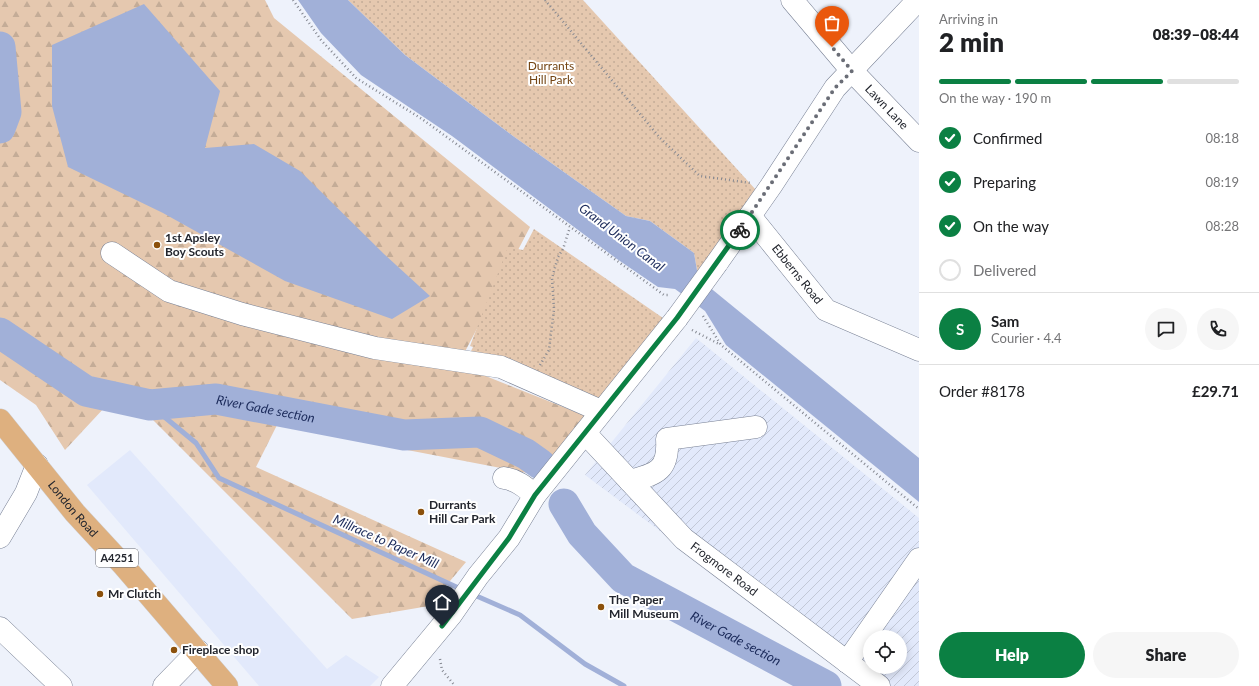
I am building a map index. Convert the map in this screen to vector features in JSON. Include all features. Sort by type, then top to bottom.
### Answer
[{"type":"main road","name":"London Road","points":[[0,420],[75,513],[198,651],[227,686]]},
{"type":"street","name":"Lawn Lane","points":[[792,0],[852,71],[919,141]]},
{"type":"street","points":[[396,685],[451,615],[478,576],[509,538],[535,495],[677,318],[771,186],[835,88],[918,0]]},
{"type":"street","name":"Ebberns Road","points":[[750,216],[826,310],[919,350]]},
{"type":"street","points":[[112,253],[170,291],[242,314],[375,348],[501,367],[601,411]]},
{"type":"street","points":[[630,481],[658,472],[665,463],[668,454],[667,439],[756,427]]},
{"type":"street","name":"Frogmore Road","points":[[585,433],[684,539],[879,686]]},
{"type":"street","points":[[0,537],[26,493],[37,465]]},
{"type":"street","points":[[504,478],[513,479],[535,495]]},
{"type":"street","points":[[847,662],[919,559]]},
{"type":"street","points":[[0,628],[61,686]]},
{"type":"street","points":[[164,686],[198,651]]},
{"type":"path","points":[[293,0],[320,40],[356,78],[422,120],[664,295],[676,294]]},
{"type":"path","points":[[545,0],[660,138],[700,176],[771,186]]},
{"type":"path","points":[[530,380],[549,350],[554,310],[552,278],[570,227]]},
{"type":"path","points":[[701,312],[721,345],[919,509]]},
{"type":"path","points":[[439,655],[442,670],[455,686]]},
{"type":"shaded area","points":[[696,338],[919,518],[919,686],[868,686],[585,475]]},
{"type":"shaded area","points":[[130,450],[327,669],[346,655],[379,677],[370,686],[259,686],[87,485]]},
{"type":"green space","points":[[0,0],[265,0],[274,18],[530,227],[458,365],[591,418],[548,477],[277,425],[256,467],[466,562],[429,606],[352,619],[149,416],[105,407],[65,450],[36,405],[0,380]]},
{"type":"green space","name":"Durrants Hill Park","points":[[348,0],[583,0],[756,190],[698,276],[694,253],[650,221],[626,216],[513,136],[405,55]]},
{"type":"green space","points":[[534,229],[663,318],[598,404],[467,359],[473,347],[470,346],[508,247],[523,250]]},
{"type":"water","name":"Grand Union Canal","points":[[298,0],[348,0],[405,55],[513,136],[626,216],[650,221],[694,253],[698,276],[708,286],[919,458],[919,502],[726,345],[705,311],[675,289],[658,287],[617,259],[452,136],[361,75],[321,33]]},
{"type":"water","points":[[144,4],[220,91],[205,148],[254,144],[300,171],[384,254],[430,296],[392,319],[285,281],[163,213],[68,167],[52,106],[52,45]]},
{"type":"waterway","points":[[0,47],[6,112],[0,128]]},
{"type":"waterway","name":"River Gade section","points":[[0,333],[86,391],[150,405],[216,399],[404,435],[480,432],[526,454],[540,464]]},
{"type":"waterway","name":"Millrace to Paper Mill","points":[[150,405],[196,443],[219,478],[463,590]]},
{"type":"waterway","name":"River Gade section","points":[[564,504],[582,534],[623,578],[826,686]]},
{"type":"waterway","name":"Millrace to Paper Mill","points":[[472,594],[520,615],[585,664],[624,686]]},
{"type":"way so far","points":[[740,230],[771,186],[835,88],[852,71],[832,47]]},
{"type":"place","name":"1st Apsley Boy Scouts","points":[[157,245]]},
{"type":"place","name":"Durrants Hill Car Park","points":[[421,512]]},
{"type":"place","name":"Mr Clutch","points":[[100,594]]},
{"type":"place","name":"The Paper Mill Museum","points":[[601,607]]},
{"type":"place","name":"Fireplace shop","points":[[174,650]]},
{"type":"route","points":[[442,626],[478,576],[509,538],[535,495],[677,318],[740,230]]}]
